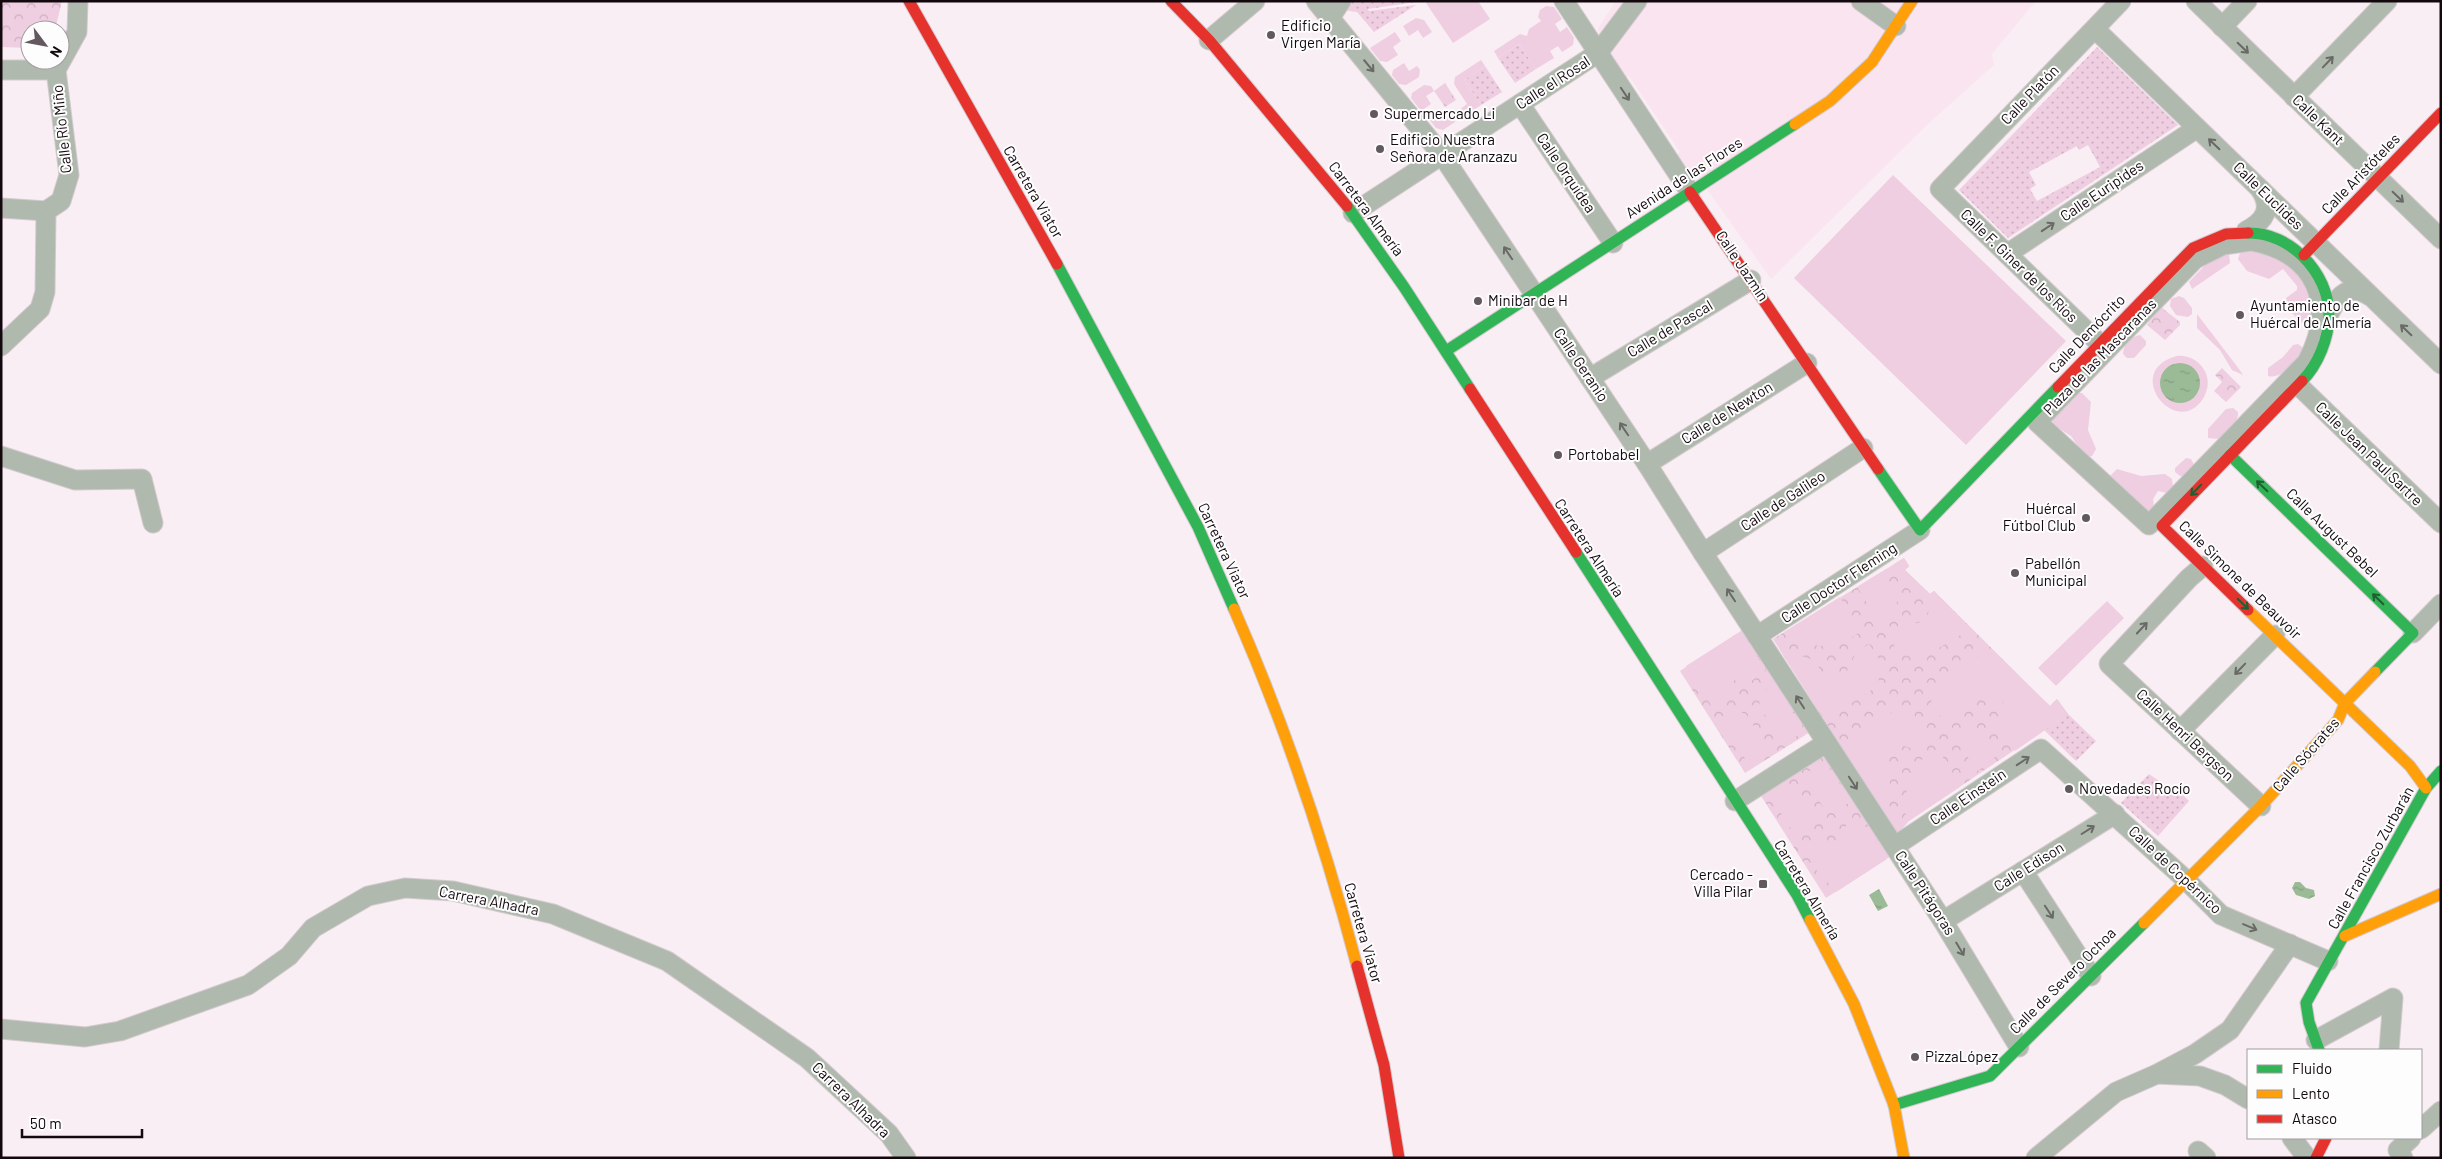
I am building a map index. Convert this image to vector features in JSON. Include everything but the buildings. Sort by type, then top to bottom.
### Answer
[{"type":"street","name":"Calle Río Miño","points":[[70,45],[77,32],[78,1]]},
{"type":"street","name":"Carretera Viator","points":[[909,1],[1064,276],[1198,527],[1266,681],[1314,814],[1355,957],[1384,1065],[1399,1158]]},
{"type":"street","name":"Carretera Almería","points":[[1171,1],[1209,40],[1353,213],[1446,351],[1796,895],[1854,1004],[1894,1104],[1904,1158]]},
{"type":"street","points":[[1209,40],[1255,1]]},
{"type":"street","name":"Calle Geranio","points":[[1316,1],[1442,154],[1647,464],[1826,743]]},
{"type":"street","points":[[1330,18],[1341,1]]},
{"type":"street","name":"Calle Jazmín","points":[[1564,1],[1690,192],[1920,530]]},
{"type":"street","name":"Calle el Rosal","points":[[1353,213],[1598,53],[1637,1]]},
{"type":"street","points":[[1862,1],[1896,26]]},
{"type":"street","name":"Avenida de las Flores","points":[[1446,351],[1830,101],[1872,62],[1912,1]]},
{"type":"street","name":"Calle Platón","points":[[1940,189],[2121,1]]},
{"type":"street","name":"Calle Kant","points":[[2196,1],[2441,239]]},
{"type":"street","points":[[2222,27],[2248,1]]},
{"type":"street","points":[[2294,97],[2387,1]]},
{"type":"street","name":"Calle Euclides","points":[[2095,29],[2258,186],[2310,249],[2373,298],[2441,364]]},
{"type":"street","points":[[1,70],[20,70]]},
{"type":"street","name":"Calle Río Miño","points":[[1,346],[40,310],[44,292],[54,206],[69,174],[56,70]]},
{"type":"street","name":"Calle Orquídea","points":[[1520,104],[1613,243]]},
{"type":"street","name":"Calle Aristóteles","points":[[2310,249],[2441,113]]},
{"type":"street","name":"Calle Euripides","points":[[2007,254],[2197,128]]},
{"type":"street","points":[[2246,231],[2257,225],[2266,214],[2267,201],[2258,186]]},
{"type":"street","name":"Calle F. Giner de los Ríos","points":[[1940,189],[2099,343]]},
{"type":"street","points":[[1,208],[54,206]]},
{"type":"street","name":"Calle Demócrito","points":[[1920,530],[2193,248],[2218,235],[2246,231],[2274,236],[2310,249],[2323,284],[2330,312]]},
{"type":"street","name":"Plaza de las Mascaranas","points":[[2251,241],[2270,245],[2295,258],[2310,273],[2316,285],[2320,300],[2321,320],[2316,343],[2307,362],[2148,525],[2037,422],[2195,259],[2214,248],[2251,241]]},
{"type":"street","name":"Calle de Pascal","points":[[1590,378],[1751,280]]},
{"type":"street","points":[[2230,455],[2315,366],[2322,353],[2329,326],[2330,312],[2335,300],[2345,292],[2359,290],[2373,298]]},
{"type":"street","name":"Calle de Newton","points":[[1647,464],[1807,363]]},
{"type":"street","name":"Calle Jean Paul Sartre","points":[[2298,385],[2441,523]]},
{"type":"street","name":"Calle de Galileo","points":[[1703,553],[1864,448]]},
{"type":"street","name":"Calle Simone de Beauvoir","points":[[2230,455],[2162,526],[2410,766],[2426,788]]},
{"type":"street","name":"Calle August Bebel","points":[[2230,455],[2414,633]]},
{"type":"street","points":[[1,456],[75,480],[142,479],[153,523]]},
{"type":"street","name":"Calle Doctor Fleming","points":[[1757,636],[1920,530]]},
{"type":"street","name":"Calle Henri Bergson","points":[[2203,566],[2189,578],[2109,664],[2261,806]]},
{"type":"street","name":"Calle Sócrates","points":[[2185,879],[2261,806],[2338,720],[2345,703],[2441,604]]},
{"type":"street","points":[[2180,731],[2275,635]]},
{"type":"street","points":[[1735,801],[1826,743]]},
{"type":"street","name":"Calle Pitágoras","points":[[1826,743],[1943,921],[2019,1047]]},
{"type":"street","name":"Calle Einstein","points":[[1895,846],[2041,749]]},
{"type":"street","name":"Calle de Copérnico","points":[[2041,749],[2185,879],[2221,915],[2328,961]]},
{"type":"street","name":"Calle Francisco Zurbarán","points":[[2317,1045],[2309,1022],[2306,1003],[2426,788],[2441,771]]},
{"type":"street","name":"Calle Edison","points":[[1943,921],[2114,814]]},
{"type":"street","points":[[2023,871],[2091,976]]},
{"type":"street","name":"Calle de Severo Ochoa","points":[[1894,1104],[1990,1076],[2185,879]]},
{"type":"street","name":"Carrera Alhadra","points":[[1,1029],[85,1037],[120,1031],[248,985],[289,956],[312,928],[368,896],[405,888],[453,891],[553,914],[668,962],[807,1058],[889,1134],[906,1158]]},
{"type":"street","points":[[2345,936],[2441,894]]},
{"type":"street","points":[[2036,1158],[2116,1092],[2157,1074],[2195,1054],[2230,1030],[2290,944]]},
{"type":"street","points":[[2317,1045],[2393,998],[2389,1049]]},
{"type":"street","points":[[2157,1074],[2200,1076],[2224,1085],[2247,1098]]},
{"type":"street","points":[[2422,1128],[2441,1111]]},
{"type":"street","points":[[2293,1139],[2307,1158]]},
{"type":"street","points":[[2316,1158],[2326,1139]]},
{"type":"street","points":[[2403,1158],[2398,1150],[2410,1139]]},
{"type":"shaded area","points":[[1616,1],[2036,1],[1992,54],[1994,65],[1928,124],[1771,279],[1698,177],[1691,180],[1675,156],[1680,152],[1629,76],[1623,79],[1600,40],[1598,28]]},
{"type":"green space","points":[[1,1],[62,1],[57,20],[20,20],[20,48],[1,47]]},
{"type":"green space","points":[[1348,1],[1423,1],[1368,9],[1369,11],[1416,5],[1374,32],[1357,12],[1343,10]]},
{"type":"green space","points":[[1431,1],[1478,1],[1490,19],[1453,43],[1426,3]]},
{"type":"green space","points":[[1546,6],[1554,7],[1562,19],[1555,24],[1560,32],[1567,27],[1574,38],[1573,45],[1562,52],[1558,46],[1550,51],[1554,58],[1536,69],[1519,44],[1498,58],[1494,51],[1520,34],[1527,36],[1529,29],[1541,21],[1538,17],[1540,10]]},
{"type":"green space","points":[[1416,18],[1424,20],[1432,32],[1423,38],[1418,30],[1409,36],[1403,26]]},
{"type":"green space","points":[[1395,32],[1401,41],[1393,47],[1398,55],[1387,62],[1380,61],[1370,48]]},
{"type":"green space","points":[[1519,44],[1536,69],[1515,83],[1498,58]]},
{"type":"green space","points":[[2097,47],[2178,125],[2008,238],[1959,190]],"holes":[[[2088,145],[2100,167],[2037,201],[2030,189],[2036,185],[2029,172],[2077,146],[2079,150]]]},
{"type":"green space","points":[[1481,60],[1485,66],[1464,80],[1481,105],[1463,117],[1459,110],[1467,104],[1454,84],[1455,77]]},
{"type":"green space","points":[[1404,63],[1409,71],[1417,66],[1420,70],[1419,77],[1406,85],[1399,84],[1392,75],[1393,70]]},
{"type":"green space","points":[[1485,66],[1502,92],[1481,105],[1464,80]]},
{"type":"green space","points":[[1445,83],[1456,100],[1445,107],[1434,91]]},
{"type":"green space","points":[[1424,85],[1431,86],[1434,91],[1426,96],[1431,104],[1421,111],[1411,98],[1412,93]]},
{"type":"green space","points":[[1437,112],[1442,121],[1451,115],[1455,122],[1443,130],[1436,128],[1428,118]]},
{"type":"green space","points":[[1893,175],[2066,341],[1966,445],[1794,278]]},
{"type":"green space","points":[[2241,250],[2263,253],[2283,262],[2292,269],[2305,286],[2309,297],[2312,311],[2310,320],[2302,323],[2289,310],[2286,298],[2297,290],[2297,286],[2283,269],[2269,279],[2247,271],[2238,259]]},
{"type":"green space","points":[[2229,253],[2230,263],[2192,289],[2189,282],[2208,262]]},
{"type":"green space","points":[[2179,296],[2184,298],[2192,308],[2192,314],[2188,317],[2176,315],[2170,306],[2171,299]]},
{"type":"green space","points":[[2161,307],[2180,322],[2180,325],[2165,340],[2147,325]]},
{"type":"green space","points":[[2197,314],[2243,375],[2232,370],[2220,350],[2197,328]]},
{"type":"green space","points":[[2140,335],[2146,341],[2146,345],[2134,358],[2127,358],[2123,354],[2126,344],[2134,337]]},
{"type":"green space","points":[[2298,344],[2302,347],[2303,351],[2297,360],[2278,375],[2268,376],[2268,368],[2283,357],[2293,345]]},
{"type":"green space","points":[[2177,356],[2185,356],[2203,368],[2208,381],[2207,389],[2204,397],[2193,409],[2181,412],[2169,408],[2159,399],[2154,387],[2154,375],[2161,364]],"holes":[[[2176,364],[2199,390],[2191,400],[2179,403],[2174,402],[2170,400],[2161,382],[2166,370]]]},
{"type":"green space","points":[[2222,368],[2241,387],[2226,402],[2214,391],[2222,382],[2215,375]]},
{"type":"green space","points":[[2077,393],[2082,393],[2091,402],[2088,430],[2096,449],[2092,456],[2088,457],[2082,452],[2071,436],[2052,424],[2053,419]]},
{"type":"green space","points":[[2233,408],[2238,412],[2238,416],[2231,427],[2218,439],[2208,438],[2208,429],[2226,409]]},
{"type":"green space","points":[[2186,458],[2191,459],[2194,465],[2184,476],[2180,476],[2175,472],[2175,468]]},
{"type":"green space","points":[[2117,469],[2141,476],[2165,474],[2172,479],[2173,487],[2167,493],[2158,491],[2153,499],[2154,507],[2149,513],[2109,477]]},
{"type":"green space","points":[[1904,558],[1909,566],[1905,570],[1930,594],[1934,591],[2050,706],[2057,699],[2068,714],[1909,821],[1897,835],[1773,639]]},
{"type":"green space","points":[[1904,558],[1909,566],[1905,570],[1930,594],[1934,591],[1971,629],[1920,659],[1913,655],[1901,656],[1887,634],[1903,622],[1908,624],[1918,623],[1926,617],[1928,612],[1929,607],[1925,598],[1908,589],[1894,564]]},
{"type":"green space","points":[[1881,572],[1898,599],[1895,610],[1878,621],[1857,587]]},
{"type":"green space","points":[[1840,597],[1860,632],[1845,642],[1832,640],[1820,647],[1784,632]]},
{"type":"green space","points":[[2107,601],[2124,618],[2056,686],[2038,668]]},
{"type":"green space","points":[[1744,629],[1810,732],[1745,773],[1680,671]]},
{"type":"green space","points":[[1741,631],[1766,670],[1753,680],[1742,678],[1734,681],[1728,688],[1726,699],[1711,705],[1686,666]]},
{"type":"green space","points":[[1869,644],[1884,667],[1879,677],[1878,686],[1825,720],[1780,650],[1814,660],[1822,672],[1830,676],[1847,671],[1856,653]]},
{"type":"green space","points":[[1991,648],[2019,676],[1996,702],[1991,697],[1980,694],[1970,698],[1966,702],[1963,714],[1946,725],[1931,702],[1938,684]]},
{"type":"green space","points":[[2023,680],[2050,706],[2057,699],[2068,714],[2015,751],[2001,727],[1998,713],[2005,700]]},
{"type":"green space","points":[[1775,685],[1805,731],[1785,743],[1782,742],[1759,705],[1763,692]]},
{"type":"green space","points":[[1732,709],[1746,714],[1769,750],[1768,753],[1749,765],[1720,718]]},
{"type":"green space","points":[[1894,711],[1913,713],[1929,737],[1911,748],[1899,746],[1893,748],[1885,756],[1884,768],[1890,778],[1889,804],[1893,816],[1902,831],[1897,835],[1841,746]]},
{"type":"green space","points":[[2068,714],[2096,741],[2076,761],[2044,730]]},
{"type":"green space","points":[[1972,728],[1983,730],[1999,754],[1978,771],[1955,740],[1955,738]]},
{"type":"green space","points":[[1935,750],[1939,751],[1961,786],[1909,821],[1904,811],[1908,780],[1915,775],[1920,761]]},
{"type":"green space","points":[[1823,755],[1827,756],[1891,856],[1826,898],[1761,796]]},
{"type":"green space","points":[[1825,761],[1850,802],[1837,810],[1825,810],[1805,778],[1805,774]]},
{"type":"green space","points":[[2149,774],[2178,794],[2180,792],[2189,801],[2158,836],[2121,803]]},
{"type":"green space","points":[[1789,784],[1812,818],[1809,828],[1796,837],[1770,796]]},
{"type":"green space","points":[[1859,817],[1887,859],[1836,892],[1827,881],[1824,883],[1805,850],[1819,842],[1829,846],[1834,845],[1842,839],[1846,823]]},
{"type":"water","points":[[2180,363],[2194,369],[2200,383],[2194,397],[2180,403],[2166,397],[2160,383],[2166,369]]},
{"type":"water","points":[[2295,882],[2300,882],[2306,888],[2314,890],[2315,896],[2309,899],[2296,895],[2292,888]]},
{"type":"water","points":[[1879,889],[1888,906],[1878,911],[1869,895]]},
{"type":"traffic: fast","points":[[1446,351],[1795,124]]},
{"type":"traffic: fast","points":[[1347,206],[1404,287],[1470,389]]},
{"type":"traffic: fast","points":[[2248,233],[2278,239],[2292,247],[2314,270],[2322,284],[2327,299],[2329,315],[2327,333],[2318,359],[2302,381]]},
{"type":"traffic: fast","points":[[1057,264],[1198,527],[1234,609]]},
{"type":"traffic: fast","points":[[1878,469],[1920,530],[2058,387]]},
{"type":"traffic: fast","points":[[2230,455],[2413,633],[2375,672]]},
{"type":"traffic: fast","points":[[1576,552],[1797,895],[1810,920]]},
{"type":"traffic: fast","points":[[2319,1049],[2309,1022],[2306,1003],[2426,788],[2441,771]]},
{"type":"traffic: fast","points":[[1894,1105],[1990,1076],[2144,923]]},
{"type":"traffic: slow","points":[[1795,124],[1830,101],[1872,62],[1912,1]]},
{"type":"traffic: slow","points":[[1234,609],[1253,653],[1303,785],[1345,920],[1357,966]]},
{"type":"traffic: slow","points":[[2248,610],[2410,766],[2426,788]]},
{"type":"traffic: slow","points":[[2144,923],[2261,806],[2338,720],[2345,703],[2375,672]]},
{"type":"traffic: slow","points":[[2345,936],[2441,894]]},
{"type":"traffic: slow","points":[[1810,920],[1854,1004],[1894,1105],[1904,1158]]},
{"type":"traffic: jam","points":[[909,1],[1057,264]]},
{"type":"traffic: jam","points":[[1171,1],[1209,40],[1347,206]]},
{"type":"traffic: jam","points":[[2304,255],[2441,113]]},
{"type":"traffic: jam","points":[[1690,192],[1878,469]]},
{"type":"traffic: jam","points":[[2058,387],[2193,248],[2226,234],[2248,233]]},
{"type":"traffic: jam","points":[[2248,610],[2162,526],[2302,381]]},
{"type":"traffic: jam","points":[[1470,389],[1576,552]]},
{"type":"traffic: jam","points":[[1357,966],[1384,1065],[1399,1158]]},
{"type":"traffic: jam","points":[[2316,1158],[2326,1139]]},
{"type":"place","name":"Edificio Virgen María","points":[[1271,35]]},
{"type":"place","name":"Supermercado Li","points":[[1374,114]]},
{"type":"place","name":"Edificio Nuestra Señora de Aranzazu","points":[[1380,149]]},
{"type":"place","name":"Minibar de H","points":[[1478,301]]},
{"type":"place","name":"Ayuntamiento de Huércal de Almería","points":[[2240,315]]},
{"type":"place","name":"Portobabel","points":[[1558,455]]},
{"type":"place","name":"Huércal Fútbol Club","points":[[2086,518]]},
{"type":"place","name":"Pabellón Municipal","points":[[2015,573]]},
{"type":"place","name":"Novedades Rocío","points":[[2069,789]]},
{"type":"place","name":"Cercado - Villa Pilar","points":[[1763,884]]},
{"type":"place","name":"PizzaLópez","points":[[1915,1057]]}]
